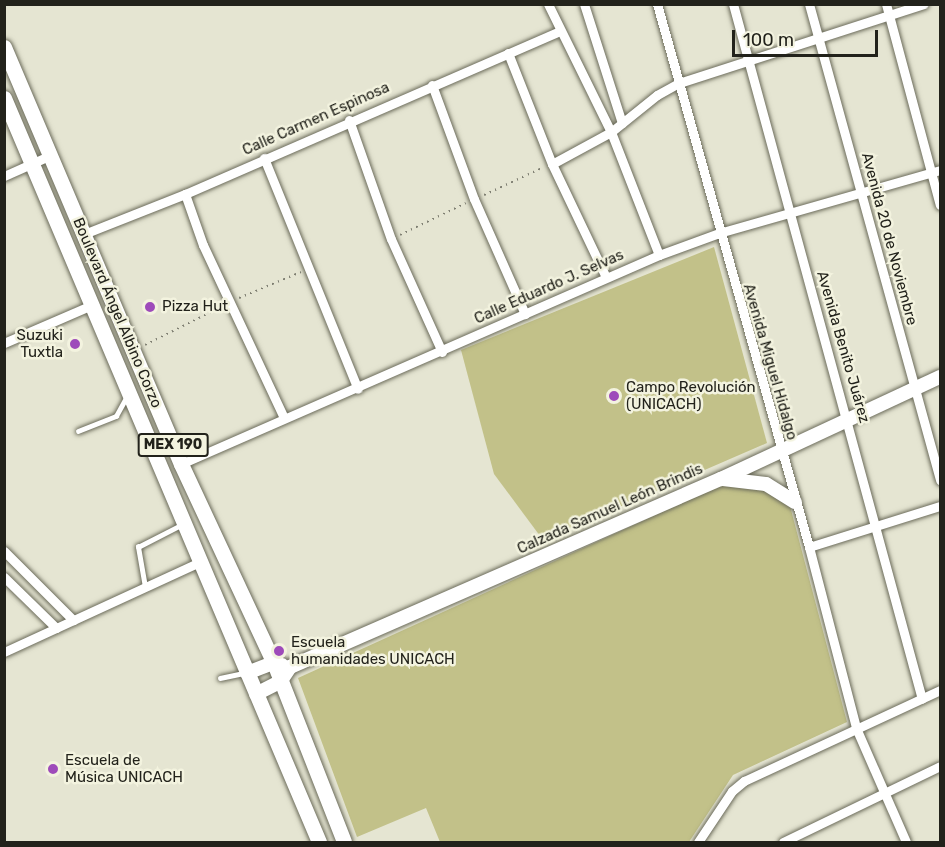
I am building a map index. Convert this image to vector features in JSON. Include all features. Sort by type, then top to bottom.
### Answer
[{"type":"main road","name":"Boulevard Ángel Albino Corzo","points":[[4,47],[181,464],[273,663],[344,843]]},
{"type":"main road","name":"Boulevard Ángel Albino Corzo","points":[[4,98],[319,843]]},
{"type":"street","points":[[548,4],[611,132],[659,255]]},
{"type":"street","points":[[584,4],[622,123]]},
{"type":"street","name":"Avenida Miguel Hidalgo","points":[[657,4],[780,452],[809,547],[856,728],[881,793],[906,843]]},
{"type":"street","name":"Avenida Benito Juárez","points":[[733,4],[922,699]]},
{"type":"street","name":"Avenida 20 de Noviembre","points":[[809,4],[940,480]]},
{"type":"street","points":[[886,4],[936,172],[940,205]]},
{"type":"street","points":[[552,164],[611,132],[657,95],[679,84],[924,4]]},
{"type":"street","name":"Calle Carmen Espinosa","points":[[84,234],[185,194],[349,120],[560,31]]},
{"type":"street","points":[[508,53],[552,164],[606,276]]},
{"type":"street","points":[[432,85],[474,200],[525,314]]},
{"type":"street","points":[[349,120],[391,239],[442,351]]},
{"type":"street","points":[[4,176],[51,155]]},
{"type":"street","points":[[264,158],[358,389]]},
{"type":"street","name":"Calle Eduardo J. Selvas","points":[[181,464],[283,416],[358,389],[606,276],[659,255],[719,233],[790,215],[936,172]]},
{"type":"street","points":[[185,194],[203,245],[283,416]]},
{"type":"street","points":[[4,344],[92,305]]},
{"type":"street","name":"Calzada Samuel León Brindis","points":[[290,667],[721,479],[940,377]]},
{"type":"street","points":[[721,479],[766,484],[795,502]]},
{"type":"street","points":[[809,547],[940,506]]},
{"type":"street","points":[[4,551],[74,620]]},
{"type":"street","points":[[4,652],[200,562]]},
{"type":"street","points":[[4,577],[56,628]]},
{"type":"street","points":[[247,673],[273,663],[290,667],[280,682],[256,694]]},
{"type":"street","points":[[698,843],[744,781],[940,690]]},
{"type":"street","points":[[783,843],[940,766]]},
{"type":"lane","points":[[78,431],[116,416],[128,391],[144,375]]},
{"type":"lane","points":[[145,587],[138,547],[184,523]]},
{"type":"lane","points":[[220,678],[247,673]]},
{"type":"shaded area","name":"Campo Revolución (UNICACH)","points":[[714,247],[767,443],[543,540],[494,474],[461,350]]},
{"type":"shaded area","points":[[724,484],[765,489],[790,506],[847,722],[733,775],[689,842],[440,842],[426,808],[357,837],[298,678]]},
{"type":"place","name":"Pizza Hut","points":[[150,307]]},
{"type":"place","name":"Suzuki Tuxtla","points":[[75,344]]},
{"type":"place","name":"Campo Revolución (UNICACH)","points":[[614,396]]},
{"type":"place","name":"Escuela humanidades UNICACH","points":[[279,651]]},
{"type":"place","name":"Escuela de Música UNICACH","points":[[53,769]]}]
